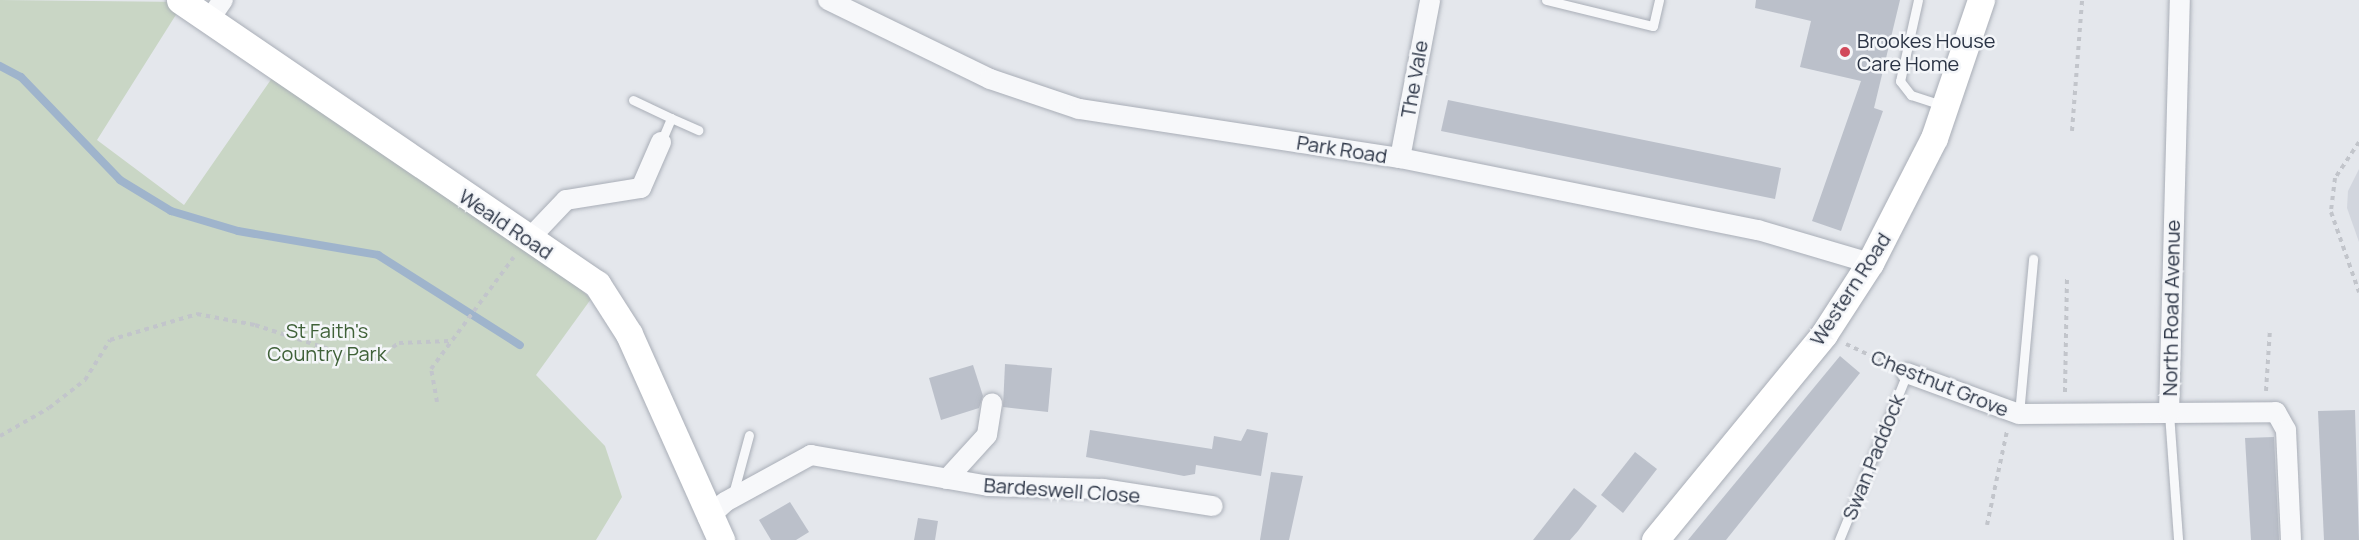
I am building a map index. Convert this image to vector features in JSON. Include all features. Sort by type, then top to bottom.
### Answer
[{"type":"street","name":"Weald Road","points":[[180,0],[217,8],[528,240],[597,284],[610,299],[718,520]]},
{"type":"street","name":"Park Road","points":[[828,0],[990,79],[1058,103],[1400,158],[1758,230],[1870,263]]},
{"type":"street","name":"The Vale","points":[[1400,158],[1430,0]]},
{"type":"street","name":"Western Road","points":[[1655,540],[1824,334],[1870,263],[1947,106],[1981,0]]},
{"type":"street","name":"North Road Avenue","points":[[2180,0],[2169,413],[2265,412]]},
{"type":"street","points":[[528,240],[566,200],[641,188],[661,142]]},
{"type":"street","name":"Chestnut Grove","points":[[1907,374],[2015,413],[2169,413]]},
{"type":"street","name":"Bardeswell Close","points":[[947,479],[987,435],[992,403]]},
{"type":"street","points":[[2265,412],[2285,420],[2291,540]]},
{"type":"street","name":"Bardeswell Close","points":[[718,520],[811,455],[947,479],[1103,489],[1213,506]]},
{"type":"lane","points":[[1546,0],[1653,26],[1659,0]]},
{"type":"lane","points":[[1918,0],[1900,81],[1911,95],[1947,106]]},
{"type":"lane","points":[[633,100],[698,130]]},
{"type":"lane","points":[[661,142],[671,118]]},
{"type":"lane","points":[[2015,413],[2033,259]]},
{"type":"lane","name":"Swan Paddock","points":[[1839,540],[1907,374]]},
{"type":"lane","points":[[2169,413],[2178,540]]},
{"type":"lane","points":[[718,520],[741,477],[749,435]]},
{"type":"path","points":[[2072,131],[2082,0]]},
{"type":"path","points":[[2359,142],[2336,178],[2331,212],[2359,292]]},
{"type":"path","points":[[2065,414],[2067,278]]},
{"type":"path","points":[[437,402],[431,369],[449,341],[497,279]]},
{"type":"path","points":[[0,436],[49,408],[85,380],[110,340],[197,314],[255,325],[371,363],[399,343],[449,341]]},
{"type":"path","points":[[2265,412],[2270,329]]},
{"type":"path","name":"Chestnut Grove","points":[[1824,334],[1907,374]]},
{"type":"path","points":[[1987,525],[2015,413]]},
{"type":"shaded area","points":[[2359,169],[2359,242],[2347,208],[2348,191]]},
{"type":"green space","name":"St Faith's Country Park","points":[[0,0],[184,2],[97,140],[184,205],[279,68],[528,240],[591,299],[536,375],[605,446],[622,497],[596,540],[0,540]]},
{"type":"building","points":[[1756,0],[1900,0],[1874,108],[1883,111],[1841,231],[1812,221],[1861,81],[1800,67],[1811,21],[1755,8]]},
{"type":"building","points":[[1448,100],[1781,168],[1775,199],[1441,131]]},
{"type":"building","points":[[1840,356],[1860,373],[1726,540],[1688,540]]},
{"type":"building","points":[[1005,364],[1052,368],[1048,412],[1003,407]]},
{"type":"building","points":[[973,365],[983,396],[979,408],[941,420],[929,378]]},
{"type":"building","points":[[2355,410],[2359,540],[2324,540],[2318,411]]},
{"type":"building","points":[[1247,429],[1268,433],[1261,476],[1196,465],[1195,474],[1184,476],[1086,457],[1090,430],[1212,449],[1214,436],[1241,441]]},
{"type":"building","points":[[2274,437],[2279,540],[2251,540],[2245,438]]},
{"type":"building","points":[[1635,452],[1657,469],[1623,513],[1601,495]]},
{"type":"building","points":[[1271,472],[1303,476],[1289,540],[1260,540]]},
{"type":"building","points":[[1574,488],[1597,506],[1578,531],[1570,540],[1533,540]]},
{"type":"building","points":[[790,502],[809,532],[796,540],[771,540],[759,520]]},
{"type":"building","points":[[918,518],[938,521],[935,540],[914,540]]},
{"type":"waterway","points":[[0,66],[21,77],[120,180],[171,211],[238,231],[378,255],[520,345]]},
{"type":"place","name":"Brookes House Care Home","points":[[1845,52]]}]
